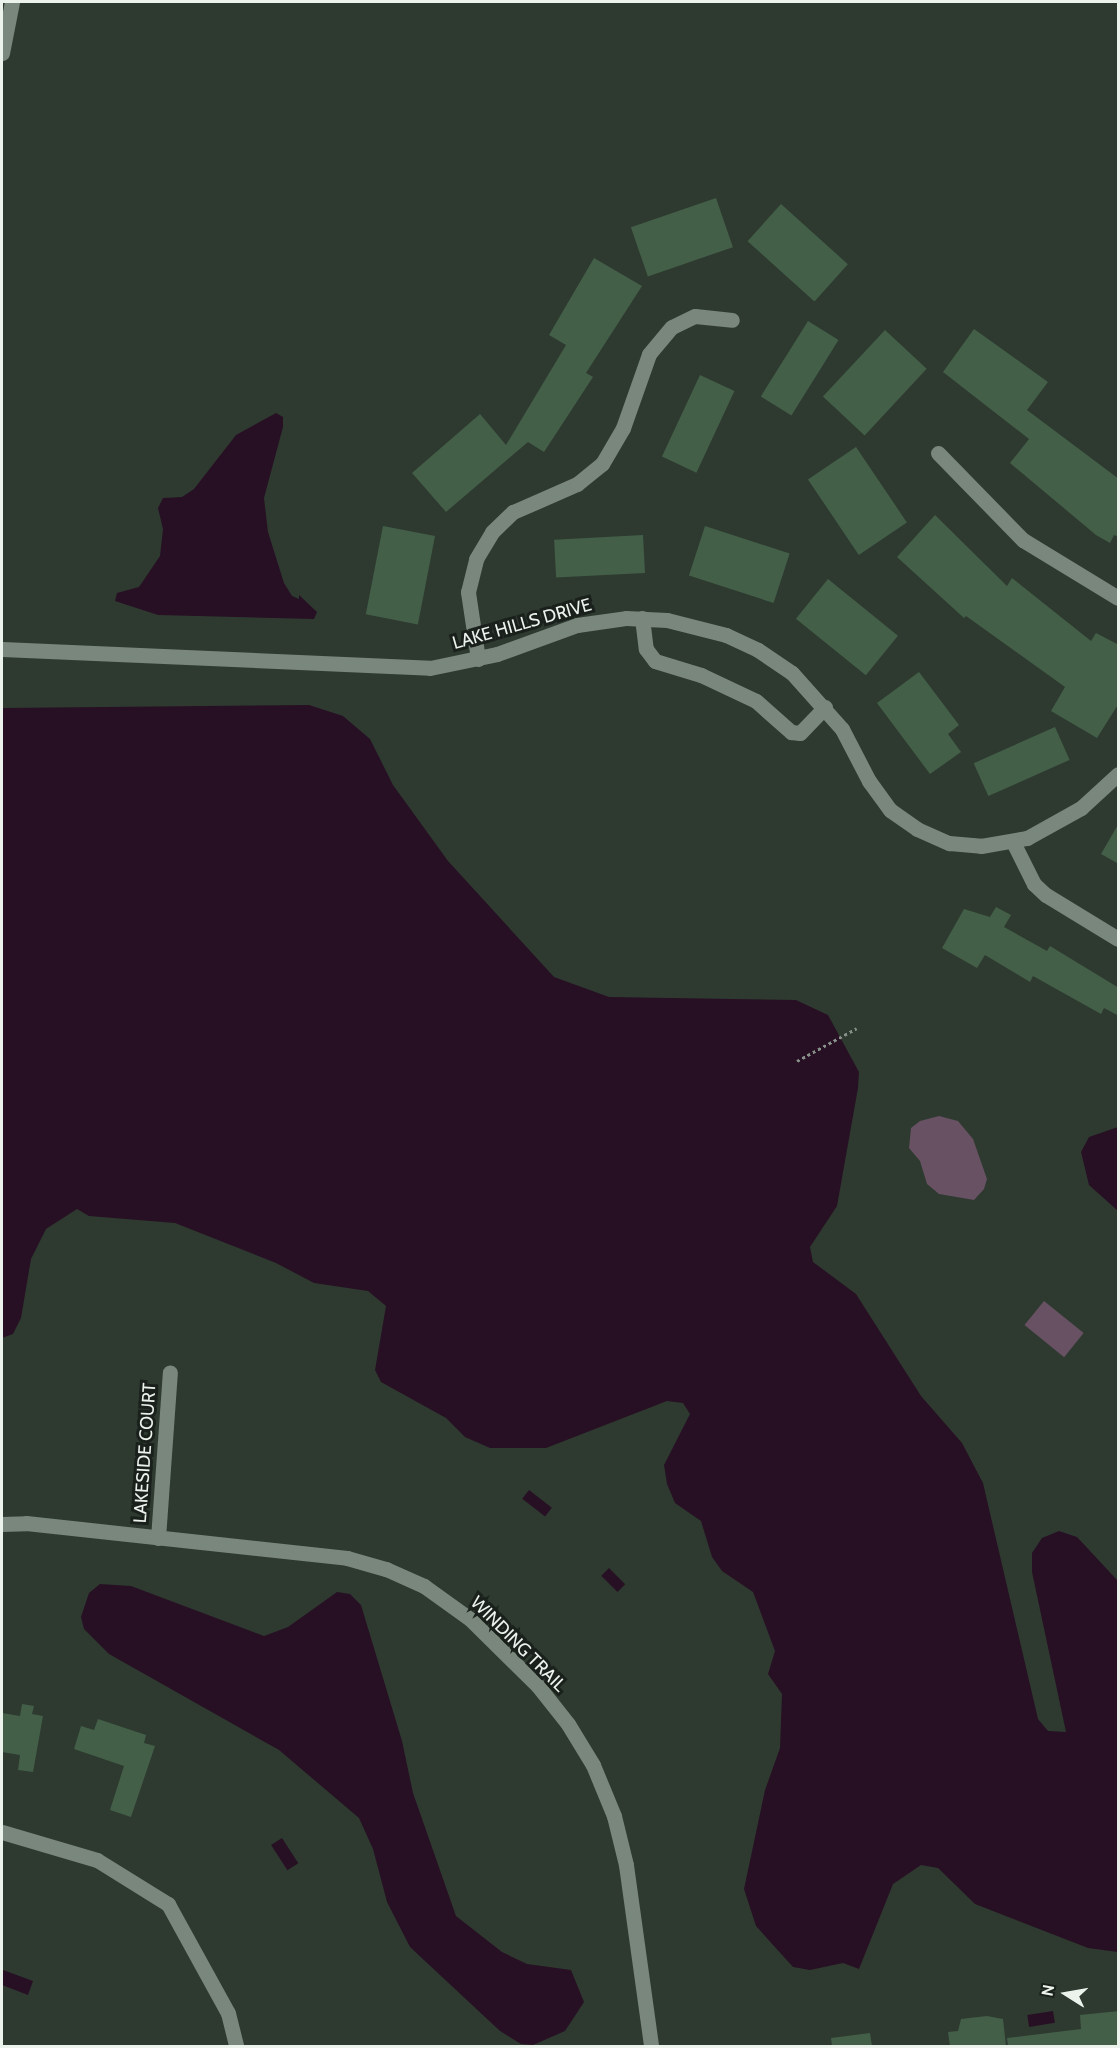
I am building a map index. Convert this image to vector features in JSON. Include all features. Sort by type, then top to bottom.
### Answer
[{"type":"street","points":[[2,53],[8,4]]},
{"type":"street","points":[[478,659],[470,627],[468,592],[476,559],[492,532],[513,512],[578,484],[602,464],[623,428],[648,354],[672,327],[695,316],[732,320]]},
{"type":"street","points":[[938,453],[1023,540],[1119,598]]},
{"type":"street","points":[[642,618],[646,649],[655,661],[701,675],[756,701],[791,732],[800,733],[825,707]]},
{"type":"street","name":"LAKE HILLS DRIVE","points":[[2,649],[414,668],[478,659],[577,625],[642,618],[708,629],[758,650],[806,685],[825,707],[850,743],[878,796],[903,820],[950,843],[981,846],[1014,842],[1042,831],[1081,808],[1119,774]]},
{"type":"street","points":[[1014,842],[1027,871],[1046,895],[1119,939]]},
{"type":"street","name":"LAKESIDE COURT","points":[[158,1538],[170,1372]]},
{"type":"street","name":"WINDING TRAIL","points":[[2,1524],[346,1558],[386,1569],[424,1586],[470,1619],[538,1686],[568,1724],[593,1765],[614,1816],[626,1865],[651,2046]]},
{"type":"street","points":[[2,1832],[97,1860],[168,1904],[228,2013],[236,2046]]},
{"type":"path","points":[[798,1061],[857,1028]]},
{"type":"shaded area","points":[[276,413],[283,417],[283,427],[264,498],[268,532],[284,583],[292,596],[299,599],[299,595],[317,612],[314,619],[158,615],[115,601],[117,593],[139,587],[160,556],[163,529],[158,508],[163,498],[182,497],[194,489],[236,435]]},
{"type":"shaded area","points":[[309,705],[343,716],[370,739],[393,785],[448,861],[554,977],[609,997],[796,1000],[828,1015],[859,1072],[837,1206],[810,1247],[813,1262],[856,1294],[921,1396],[962,1443],[983,1483],[1038,1719],[1048,1731],[1066,1732],[1032,1572],[1032,1553],[1042,1538],[1059,1531],[1077,1537],[1118,1581],[1118,1952],[1088,1948],[975,1904],[938,1868],[921,1865],[893,1884],[859,1969],[843,1963],[810,1970],[793,1967],[756,1926],[744,1889],[765,1790],[780,1748],[782,1694],[768,1674],[775,1651],[753,1592],[722,1571],[712,1557],[701,1521],[675,1503],[667,1484],[664,1465],[690,1414],[683,1403],[667,1401],[546,1448],[490,1448],[465,1437],[446,1418],[381,1382],[375,1370],[386,1306],[368,1291],[314,1283],[276,1263],[175,1223],[89,1216],[77,1209],[46,1229],[31,1259],[21,1318],[13,1334],[2,1338],[2,708]]},
{"type":"shaded area","points":[[939,1116],[958,1121],[973,1139],[987,1179],[984,1189],[974,1200],[939,1194],[927,1184],[920,1161],[909,1148],[911,1128],[920,1121]]},
{"type":"shaded area","points":[[1118,1127],[1118,1211],[1089,1185],[1081,1152],[1089,1137]]},
{"type":"shaded area","points":[[1044,1301],[1084,1333],[1064,1357],[1024,1325]]},
{"type":"shaded area","points":[[529,1490],[552,1508],[545,1517],[522,1499]]},
{"type":"shaded area","points":[[609,1568],[625,1584],[617,1592],[601,1576]]},
{"type":"shaded area","points":[[100,1584],[131,1586],[264,1636],[288,1627],[337,1592],[350,1594],[361,1605],[402,1741],[413,1793],[456,1916],[502,1952],[527,1964],[571,1970],[584,2002],[565,2031],[533,2045],[521,2044],[500,2031],[410,1947],[387,1902],[373,1849],[359,1818],[279,1750],[109,1654],[84,1629],[81,1617],[89,1593]]},
{"type":"shaded area","points":[[282,1838],[298,1863],[287,1870],[271,1845]]},
{"type":"shaded area","points":[[3,1970],[33,1981],[28,1995],[2,1985]]},
{"type":"shaded area","points":[[1053,2011],[1055,2023],[1029,2027],[1027,2015]]},
{"type":"building","points":[[716,198],[733,247],[648,276],[631,227]]},
{"type":"building","points":[[781,204],[848,264],[814,301],[748,241]]},
{"type":"building","points":[[594,258],[642,286],[586,373],[593,377],[544,452],[528,442],[446,512],[412,473],[480,414],[506,445],[566,345],[549,335]]},
{"type":"building","points":[[808,321],[839,340],[791,416],[761,396]]},
{"type":"building","points":[[974,329],[1048,382],[1027,410],[1119,479],[1119,537],[1114,535],[1110,543],[1096,535],[1010,463],[1029,439],[943,372]]},
{"type":"building","points":[[885,330],[927,369],[865,435],[823,397]]},
{"type":"building","points":[[700,375],[734,391],[696,473],[662,457]]},
{"type":"building","points":[[856,447],[907,522],[859,555],[808,479]]},
{"type":"building","points":[[935,515],[1007,586],[1012,578],[1091,641],[1096,633],[1119,645],[1119,703],[1097,738],[1051,711],[1065,687],[966,616],[964,618],[897,557]]},
{"type":"building","points":[[383,526],[435,536],[418,624],[366,614]]},
{"type":"building","points":[[705,526],[790,554],[774,603],[689,575]]},
{"type":"building","points":[[643,535],[645,573],[556,578],[554,540]]},
{"type":"building","points":[[828,579],[898,636],[866,675],[796,619]]},
{"type":"building","points":[[919,672],[959,725],[948,734],[961,752],[930,774],[877,703]]},
{"type":"building","points":[[1055,727],[1070,760],[988,796],[974,763]]},
{"type":"building","points":[[1119,823],[1119,864],[1101,854]]},
{"type":"building","points":[[996,907],[1011,915],[1004,927],[1047,951],[1050,946],[1119,988],[1119,1016],[1104,1008],[1101,1014],[1033,976],[1030,982],[985,955],[977,968],[942,948],[964,909],[990,917]]},
{"type":"building","points":[[22,1704],[34,1706],[32,1714],[43,1716],[33,1772],[18,1770],[20,1755],[2,1752],[2,1713],[20,1716]]},
{"type":"building","points":[[98,1719],[146,1735],[144,1743],[155,1746],[131,1817],[110,1810],[124,1766],[74,1749],[81,1726],[94,1730]]},
{"type":"building","points":[[1119,2011],[1119,2046],[1008,2046],[1007,2038],[1081,2029],[1080,2015]]},
{"type":"building","points":[[987,2016],[1003,2019],[1006,2046],[950,2046],[948,2032],[958,2031],[961,2019]]},
{"type":"building","points":[[870,2033],[872,2046],[832,2046],[831,2038]]}]
